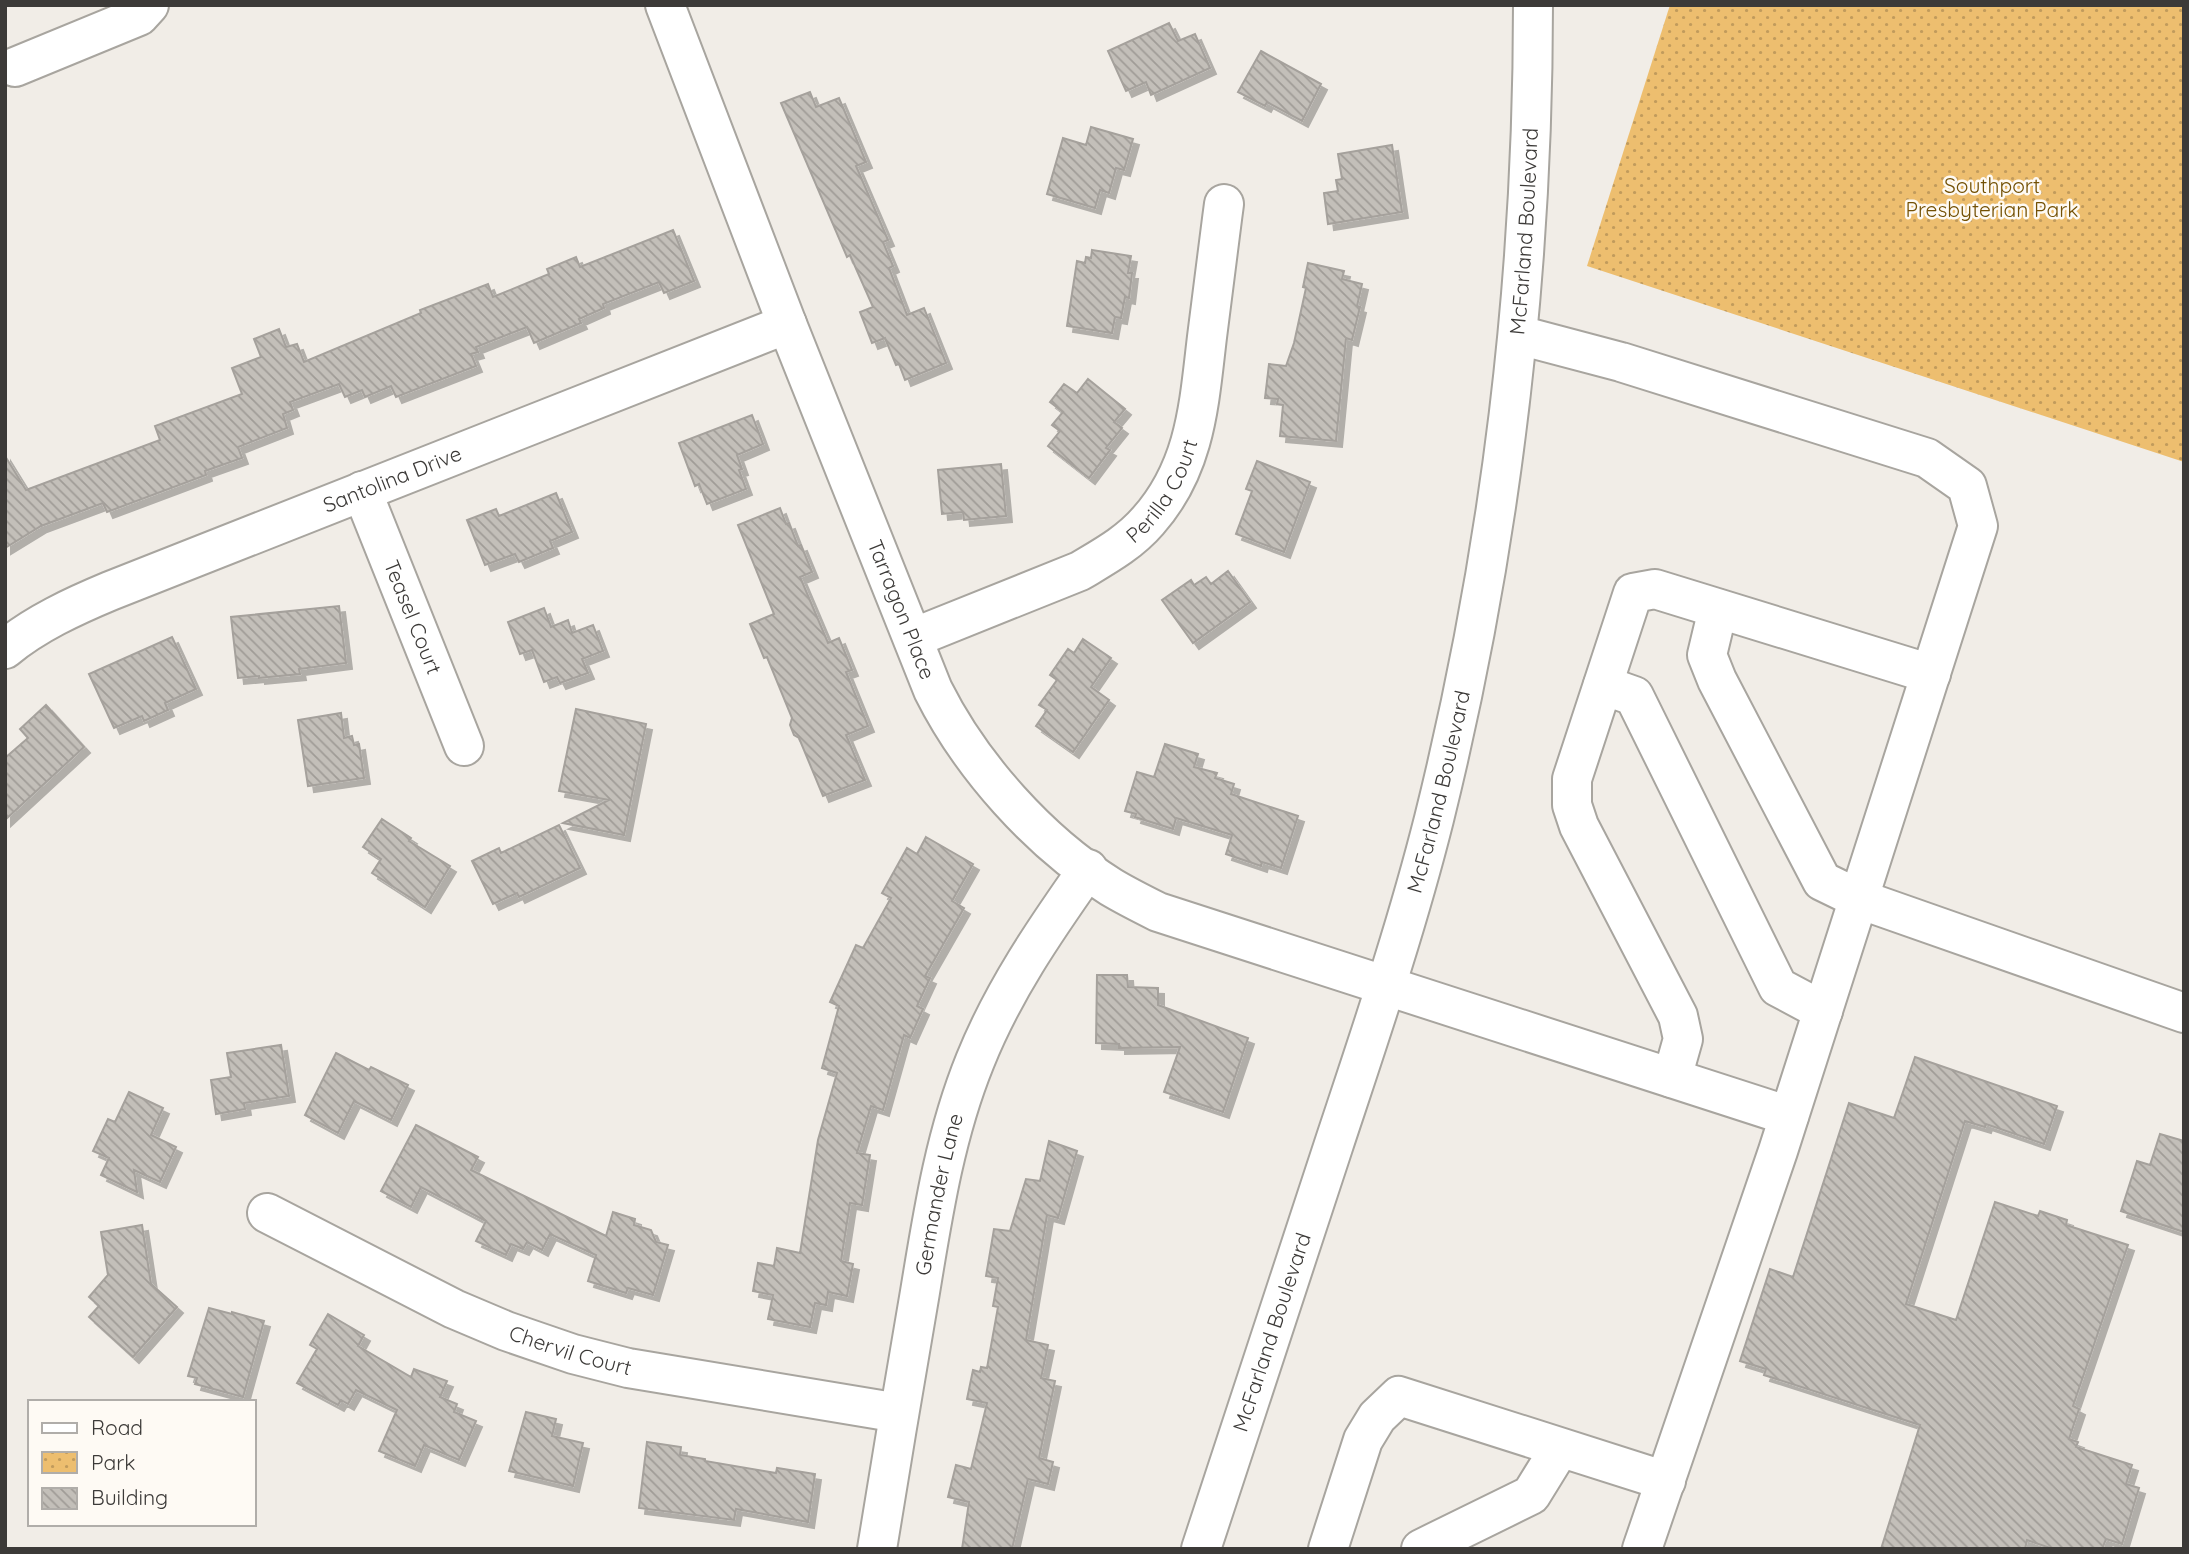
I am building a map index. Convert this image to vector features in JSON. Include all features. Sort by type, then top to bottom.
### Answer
[{"type":"street","points":[[15,68],[139,16],[149,5]]},
{"type":"street","name":"Tarragon Place","points":[[665,5],[787,324],[933,690],[975,759],[1007,797],[1057,847],[1110,886],[1158,912],[1789,1116]]},
{"type":"street","name":"McFarland Boulevard","points":[[1201,1549],[1386,986],[1432,828],[1471,655],[1507,441],[1519,335],[1532,118],[1533,5]]},
{"type":"street","name":"Perilla Court","points":[[914,638],[1080,571],[1105,558],[1127,541],[1156,511],[1179,475],[1194,434],[1224,204]]},
{"type":"street","name":"Santolina Drive","points":[[5,649],[22,636],[84,601],[787,324]]},
{"type":"street","points":[[1519,335],[1622,362],[1927,458],[1967,485],[1978,526],[1789,1116],[1642,1549]]},
{"type":"street","name":"Teasel Court","points":[[362,491],[464,746]]},
{"type":"street","points":[[1672,1078],[1683,1039],[1678,1016],[1579,827],[1572,805],[1572,779],[1633,593],[1656,589],[1931,674]]},
{"type":"street","points":[[1718,609],[1707,655],[1717,680],[1822,881],[1859,899],[2184,1013]]},
{"type":"street","points":[[1603,685],[1634,696],[1778,987],[1823,1011]]},
{"type":"street","name":"Germander Lane","points":[[877,1549],[936,1195],[960,1101],[976,1057],[1007,993],[1036,943],[1088,869]]},
{"type":"street","name":"Chervil Court","points":[[267,1213],[454,1309],[506,1331],[563,1350],[628,1368],[899,1413]]},
{"type":"street","points":[[1328,1549],[1363,1440],[1377,1417],[1399,1396],[1665,1481]]},
{"type":"street","points":[[1421,1549],[1531,1495],[1560,1448]]},
{"type":"green space","name":"Southport Presbyterian Park","points":[[1670,5],[2184,5],[2184,462],[1587,266]]},
{"type":"building","points":[[1169,23],[1178,41],[1195,34],[1210,68],[1151,95],[1146,82],[1126,91],[1108,51]]},
{"type":"building","points":[[1261,51],[1321,84],[1302,121],[1267,102],[1265,106],[1238,92]]},
{"type":"building","points":[[810,92],[816,107],[839,98],[866,162],[856,166],[888,240],[883,242],[893,266],[889,268],[907,315],[924,308],[946,363],[905,380],[885,338],[872,343],[860,312],[873,307],[850,255],[847,257],[781,103]]},
{"type":"building","points":[[1091,127],[1133,139],[1124,170],[1116,168],[1109,193],[1100,190],[1095,208],[1047,194],[1063,138],[1086,145]]},
{"type":"building","points":[[1392,145],[1402,212],[1328,224],[1324,193],[1338,191],[1336,180],[1342,179],[1338,154]]},
{"type":"building","points":[[673,230],[694,281],[664,293],[659,282],[603,304],[604,308],[579,319],[581,323],[534,343],[527,327],[476,347],[478,352],[471,354],[476,366],[396,397],[391,386],[365,397],[362,390],[345,397],[339,384],[290,402],[293,410],[283,414],[287,428],[238,447],[242,458],[205,471],[206,475],[107,512],[103,503],[41,526],[5,548],[5,456],[26,490],[160,440],[155,426],[242,394],[232,368],[261,357],[254,339],[279,329],[286,347],[297,344],[304,362],[421,313],[420,310],[488,284],[493,297],[549,274],[547,269],[576,257],[580,267]]},
{"type":"building","points":[[1092,250],[1131,256],[1128,273],[1132,273],[1129,298],[1125,297],[1121,318],[1115,317],[1112,333],[1067,326],[1077,261],[1085,263],[1086,257],[1091,258]]},
{"type":"building","points":[[1308,263],[1344,271],[1342,279],[1362,284],[1352,340],[1346,338],[1336,441],[1280,436],[1283,405],[1277,404],[1278,399],[1265,398],[1269,364],[1286,366],[1294,343],[1306,288],[1303,287]]},
{"type":"building","points":[[1088,379],[1125,409],[1114,422],[1122,428],[1106,448],[1110,450],[1089,478],[1048,446],[1060,431],[1052,425],[1063,412],[1050,402],[1064,384],[1077,393]]},
{"type":"building","points":[[752,415],[763,444],[737,455],[746,489],[707,504],[699,484],[695,486],[679,443]]},
{"type":"building","points":[[1257,461],[1310,482],[1284,552],[1236,534],[1252,491],[1246,489]]},
{"type":"building","points":[[1001,464],[1006,516],[964,520],[963,512],[942,514],[938,470]]},
{"type":"building","points":[[556,493],[572,532],[550,541],[553,548],[519,562],[515,554],[485,565],[467,520],[496,509],[499,516]]},
{"type":"building","points":[[780,508],[798,546],[801,545],[812,572],[800,577],[828,643],[839,638],[852,670],[846,672],[868,726],[846,735],[865,780],[823,796],[799,738],[794,735],[790,725],[792,718],[750,624],[774,614],[738,525]]},
{"type":"building","points":[[1228,571],[1250,602],[1193,643],[1162,600],[1191,580],[1194,585],[1206,577],[1211,584]]},
{"type":"building","points":[[339,606],[346,663],[299,669],[300,674],[238,678],[231,617]]},
{"type":"building","points":[[544,608],[551,627],[568,620],[572,633],[593,625],[603,651],[582,659],[588,673],[560,683],[557,677],[544,682],[532,650],[520,654],[508,622]]},
{"type":"building","points":[[172,637],[196,689],[165,703],[168,710],[144,721],[142,716],[114,728],[89,674]]},
{"type":"building","points":[[1083,639],[1111,658],[1091,687],[1109,700],[1073,752],[1036,726],[1047,710],[1039,705],[1057,680],[1050,675],[1068,649],[1074,653]]},
{"type":"building","points":[[46,705],[84,747],[5,820],[5,758],[28,738],[20,729]]},
{"type":"building","points":[[576,709],[646,724],[624,835],[563,823],[609,800],[559,791]]},
{"type":"building","points":[[341,713],[344,738],[352,736],[354,745],[359,744],[364,778],[308,786],[298,720]]},
{"type":"building","points":[[1165,744],[1198,754],[1194,767],[1217,773],[1215,778],[1234,784],[1231,794],[1298,816],[1281,868],[1262,862],[1261,866],[1226,854],[1232,835],[1176,818],[1173,829],[1135,817],[1136,814],[1125,811],[1137,772],[1154,777]]},
{"type":"building","points":[[382,819],[411,838],[409,841],[450,866],[425,907],[372,873],[381,859],[363,847]]},
{"type":"building","points":[[559,825],[580,868],[519,897],[517,893],[493,904],[472,861],[499,848],[501,853]]},
{"type":"building","points":[[926,837],[973,864],[952,901],[964,908],[925,976],[930,978],[917,1006],[923,1009],[910,1038],[904,1035],[883,1110],[871,1106],[857,1153],[870,1155],[862,1205],[850,1203],[841,1261],[853,1264],[847,1296],[828,1292],[826,1305],[815,1303],[810,1327],[768,1319],[773,1295],[753,1291],[758,1263],[774,1266],[777,1248],[800,1253],[818,1140],[837,1073],[822,1068],[839,1006],[830,1002],[856,945],[863,948],[891,898],[882,893],[907,848],[917,854]]},
{"type":"building","points":[[1097,975],[1127,975],[1128,987],[1158,988],[1158,1005],[1248,1038],[1223,1112],[1164,1092],[1180,1047],[1119,1048],[1119,1044],[1096,1043]]},
{"type":"building","points":[[281,1045],[289,1096],[244,1103],[245,1109],[216,1114],[211,1080],[231,1077],[227,1053]]},
{"type":"building","points":[[336,1053],[369,1070],[371,1067],[408,1085],[391,1120],[354,1101],[338,1133],[305,1115]]},
{"type":"building","points":[[1915,1057],[2057,1106],[2044,1144],[1986,1124],[1985,1127],[1965,1121],[1906,1304],[1956,1320],[1995,1202],[2038,1216],[2040,1211],[2067,1220],[2066,1225],[2128,1245],[2073,1406],[2079,1409],[2069,1439],[2078,1442],[2076,1447],[2132,1465],[2126,1484],[2139,1488],[2122,1544],[2106,1539],[2102,1549],[2053,1549],[2027,1540],[2025,1549],[1881,1549],[1920,1425],[1764,1375],[1766,1369],[1740,1361],[1770,1269],[1793,1277],[1849,1103],[1894,1118]]},
{"type":"building","points":[[129,1092],[163,1108],[151,1135],[176,1147],[160,1182],[134,1170],[137,1192],[101,1175],[109,1158],[93,1151],[108,1119],[115,1122]]},
{"type":"building","points":[[416,1125],[478,1157],[471,1170],[606,1236],[613,1212],[635,1219],[634,1225],[651,1230],[656,1242],[668,1245],[653,1295],[628,1288],[626,1293],[588,1281],[596,1255],[550,1234],[542,1250],[527,1242],[523,1249],[511,1244],[506,1255],[476,1241],[486,1221],[421,1187],[411,1207],[381,1191]]},
{"type":"building","points":[[2160,1134],[2184,1141],[2184,1232],[2121,1211],[2137,1161],[2150,1165]]},
{"type":"building","points":[[1049,1141],[1077,1151],[1058,1218],[1047,1215],[1026,1340],[1048,1345],[1041,1378],[1055,1381],[1039,1458],[1053,1462],[1048,1484],[1028,1479],[1012,1549],[962,1549],[969,1502],[948,1497],[956,1465],[971,1469],[987,1403],[967,1399],[973,1370],[980,1372],[981,1367],[987,1368],[998,1307],[993,1306],[998,1278],[986,1276],[994,1229],[1010,1231],[1026,1179],[1040,1181]]},
{"type":"building","points":[[142,1225],[151,1284],[177,1307],[133,1357],[89,1317],[99,1306],[89,1297],[108,1275],[101,1232]]},
{"type":"building","points":[[209,1308],[264,1321],[243,1397],[195,1384],[197,1378],[188,1376]]},
{"type":"building","points":[[328,1314],[364,1335],[358,1346],[411,1377],[414,1369],[447,1381],[440,1397],[457,1404],[454,1412],[476,1421],[459,1460],[424,1445],[415,1466],[379,1451],[397,1410],[356,1390],[348,1404],[341,1400],[338,1405],[297,1383],[317,1349],[310,1345]]},
{"type":"building","points":[[526,1412],[556,1419],[552,1436],[583,1443],[573,1486],[509,1471]]},
{"type":"building","points":[[647,1442],[681,1447],[680,1455],[705,1461],[776,1473],[777,1468],[815,1474],[808,1522],[736,1509],[734,1520],[639,1508]]}]
